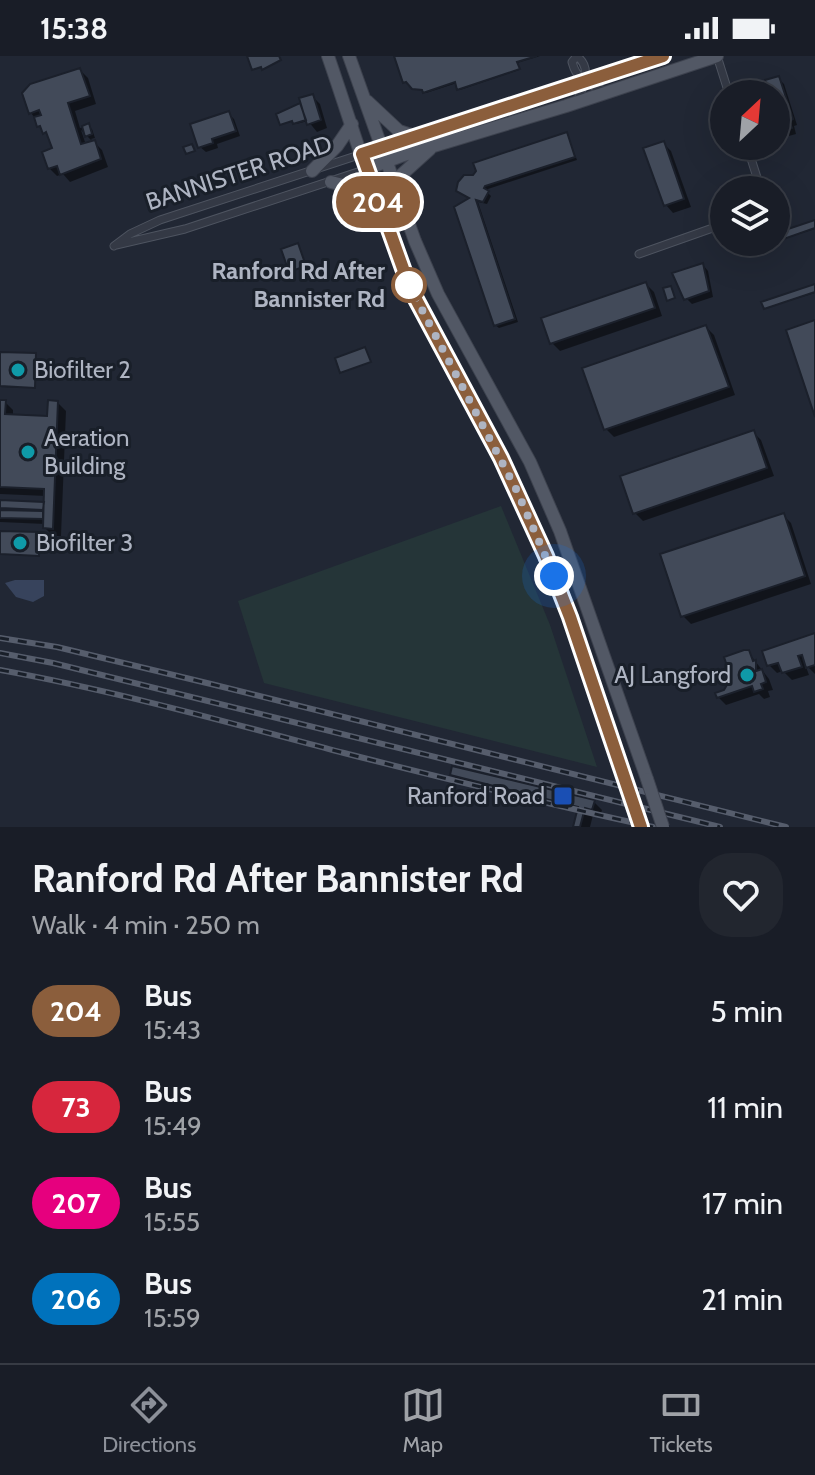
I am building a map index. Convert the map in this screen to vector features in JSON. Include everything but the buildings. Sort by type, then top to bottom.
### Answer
[{"type":"main road","points":[[328,56],[383,216],[423,314],[501,458],[546,556],[570,617],[641,827]]},
{"type":"main road","points":[[349,56],[398,196],[438,294],[530,462],[560,531],[663,827]]},
{"type":"main road","name":"BANNISTER ROAD","points":[[362,154],[663,56]]},
{"type":"main road","name":"BANNISTER ROAD","points":[[367,169],[717,56]]},
{"type":"main road","points":[[365,99],[392,126],[414,136]]},
{"type":"main road","points":[[312,171],[337,146],[352,124]]},
{"type":"main road","points":[[398,196],[399,177],[435,145]]},
{"type":"main road","points":[[331,182],[343,185],[383,216]]},
{"type":"street","points":[[576,56],[572,62],[575,74],[584,83],[608,92]]},
{"type":"street","points":[[717,56],[725,80]]},
{"type":"street","points":[[577,102],[584,83]]},
{"type":"street","name":"BANNISTER ROAD","points":[[362,154],[160,220],[130,234],[114,246],[185,229],[367,169]]},
{"type":"street","points":[[639,254],[710,229]]},
{"type":"shaded area","points":[[501,506],[550,625],[597,767],[264,683],[238,601]]},
{"type":"water","points":[[44,580],[44,596],[33,602],[16,597],[5,583]]},
{"type":"railway","points":[[0,638],[57,647],[211,684],[786,827]]},
{"type":"railway","points":[[0,653],[53,663],[720,827]]},
{"type":"railway","points":[[0,670],[130,698],[653,827]]},
{"type":"bus line","name":"204","points":[[641,827],[570,617],[546,556],[501,458],[410,288],[362,154],[663,56]]},
{"type":"place","name":"Ranford Rd After Bannister Rd","points":[[409,285]]},
{"type":"place","name":"Biofilter 2","points":[[18,370]]},
{"type":"place","name":"Aeration Building","points":[[28,452]]},
{"type":"place","name":"Biofilter 3","points":[[20,543]]},
{"type":"place","name":"AJ Langford","points":[[747,675]]},
{"type":"place","name":"Ranford Road","points":[[563,796]]},
{"type":"route","points":[[409,285],[501,458],[554,576]]}]
